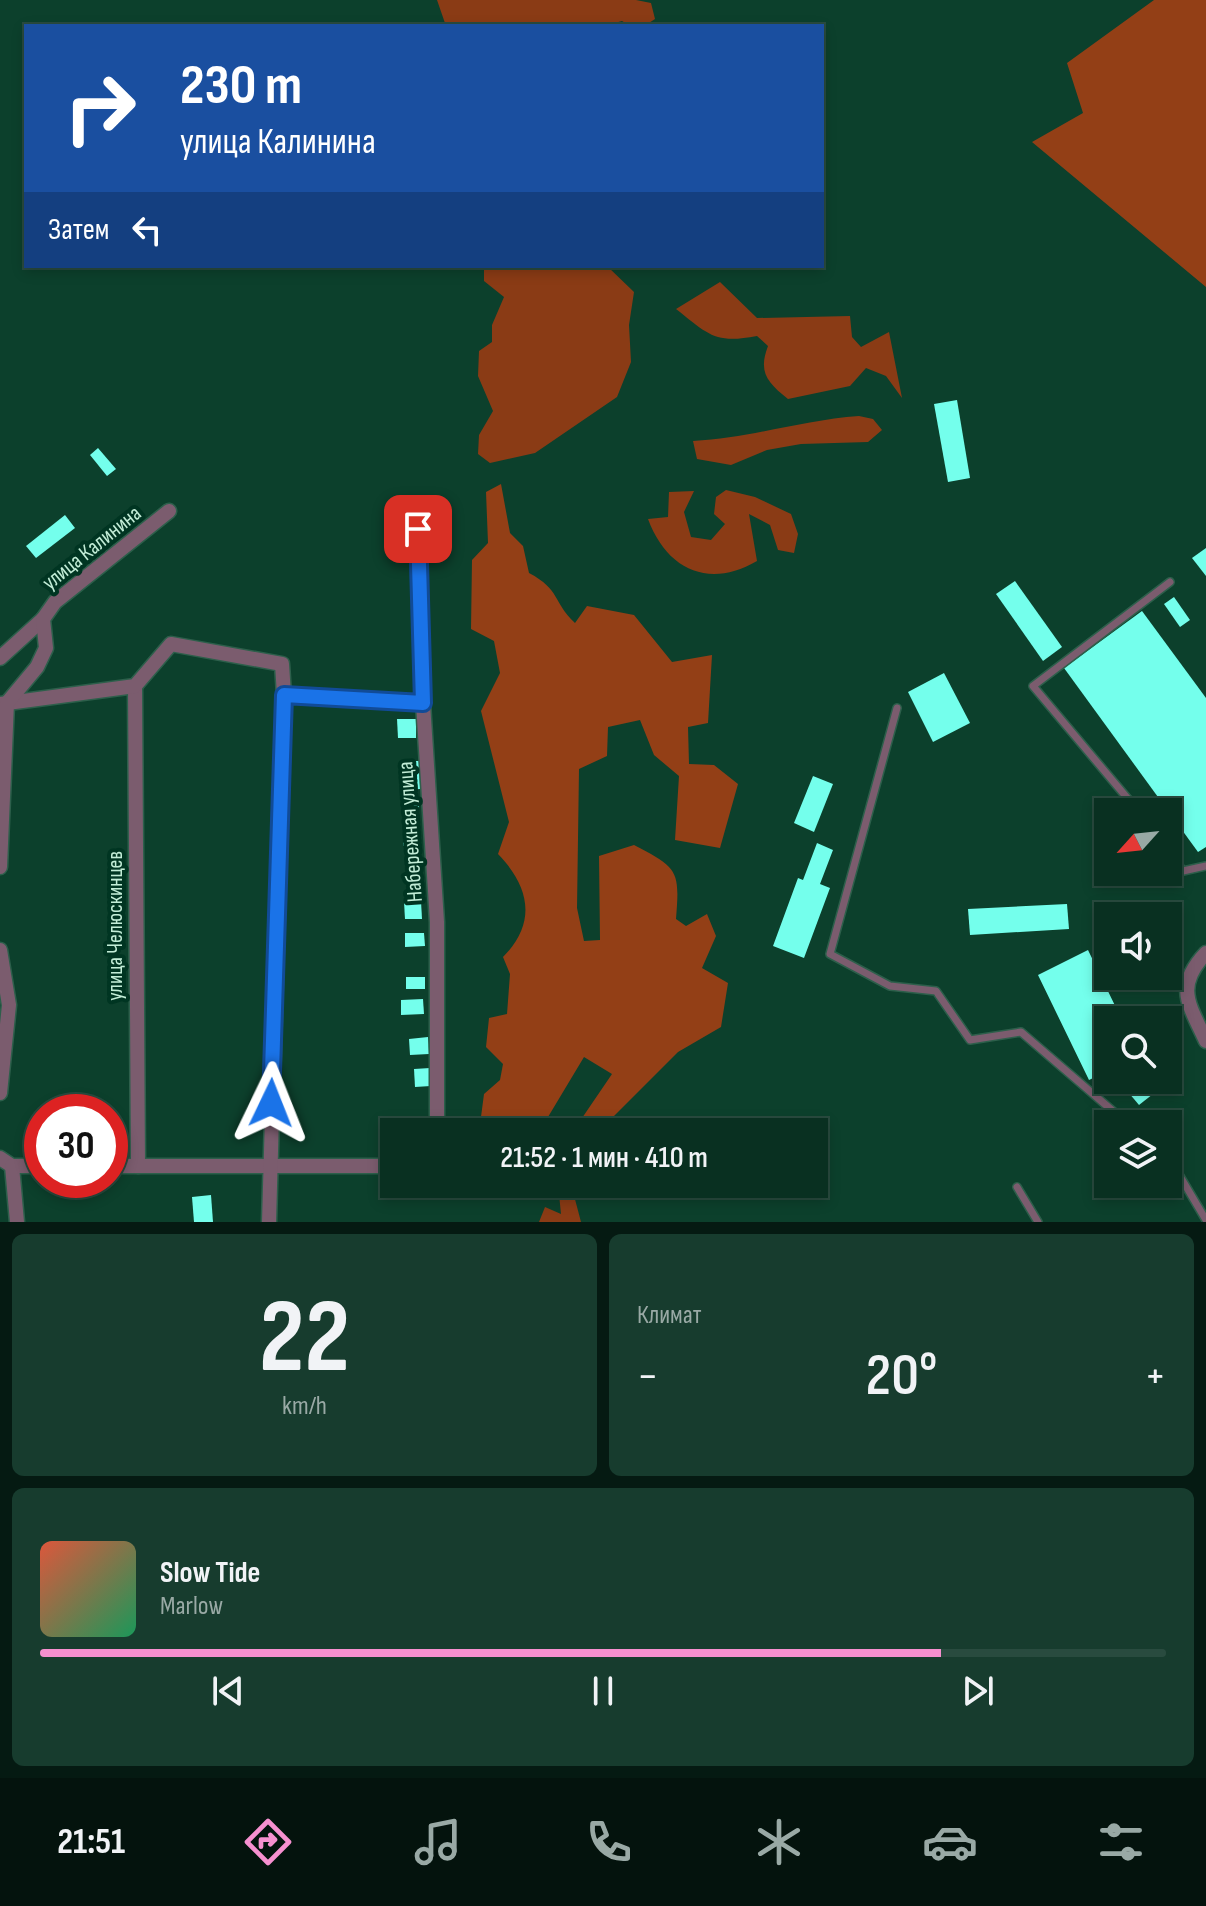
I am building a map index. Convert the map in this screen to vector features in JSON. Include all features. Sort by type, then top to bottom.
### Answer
[{"type":"street","name":"улица Калинина","points":[[0,658],[43,619],[55,602],[169,511]]},
{"type":"street","name":"Набережная улица","points":[[418,529],[423,703],[437,922],[437,1118]]},
{"type":"street","name":"улица Калинина","points":[[4,703],[37,667],[46,648],[43,619]]},
{"type":"street","points":[[0,867],[4,703],[135,686],[171,644],[282,664],[284,695],[269,1222]]},
{"type":"street","name":"улица Челюскинцев","points":[[135,686],[138,1166]]},
{"type":"street","points":[[284,695],[423,703]]},
{"type":"street","points":[[0,950],[9,1005],[0,1093]]},
{"type":"street","points":[[1206,953],[1187,975],[1186,1000],[1206,1041]]},
{"type":"street","points":[[6,1162],[17,1222]]},
{"type":"street","points":[[128,1166],[380,1166]]},
{"type":"lane","points":[[1127,798],[1033,686],[1170,582]]},
{"type":"lane","points":[[897,708],[830,954],[890,986],[936,991],[970,1040],[1021,1032],[1112,1110]]},
{"type":"lane","points":[[1182,870],[1206,866]]},
{"type":"lane","points":[[1182,1180],[1206,1220]]},
{"type":"lane","points":[[1017,1187],[1038,1222]]},
{"type":"shaded area","points":[[437,0],[636,0],[651,3],[655,19],[647,24],[622,21],[611,24],[445,24]]},
{"type":"shaded area","points":[[1154,0],[1206,0],[1206,287],[1032,142],[1083,113],[1067,63]]},
{"type":"shaded area","points":[[484,268],[609,268],[634,292],[629,325],[631,362],[617,397],[535,453],[490,463],[478,454],[479,435],[493,411],[478,376],[479,351],[492,342],[492,325],[504,297],[484,281]]},
{"type":"shaded area","points":[[720,282],[757,318],[850,316],[852,337],[861,347],[889,332],[902,398],[886,376],[866,368],[850,386],[788,399],[766,376],[764,363],[768,346],[757,336],[731,339],[713,335],[676,309]]},
{"type":"shaded area","points":[[859,416],[873,419],[882,430],[868,442],[801,444],[767,450],[731,465],[697,459],[693,441],[817,421]]},
{"type":"shaded area","points":[[501,484],[510,533],[523,546],[529,573],[552,590],[575,623],[587,606],[634,615],[672,662],[712,655],[708,723],[688,727],[689,764],[714,765],[738,784],[720,848],[675,840],[679,776],[654,755],[640,720],[608,727],[607,756],[579,769],[577,908],[584,941],[600,940],[599,856],[634,845],[660,859],[673,872],[677,890],[676,919],[686,926],[707,914],[716,936],[702,968],[728,983],[721,1027],[678,1052],[612,1118],[582,1118],[612,1074],[584,1057],[547,1118],[481,1118],[484,1094],[500,1080],[503,1064],[486,1047],[489,1018],[507,1014],[510,974],[503,957],[514,944],[525,918],[523,892],[498,854],[509,822],[481,711],[500,673],[494,641],[471,629],[472,560],[488,543],[486,492]]},
{"type":"shaded area","points":[[726,490],[755,497],[791,514],[798,534],[794,553],[778,550],[770,525],[749,514],[757,561],[722,573],[706,573],[692,570],[666,551],[648,519],[668,517],[669,492],[694,491],[684,512],[691,537],[711,540],[725,524],[714,514],[716,497]]},
{"type":"shaded area","points":[[559,1198],[575,1198],[581,1222],[539,1222],[545,1207],[561,1214]]},
{"type":"building","points":[[957,400],[970,478],[948,482],[934,404]]},
{"type":"building","points":[[98,448],[116,469],[107,476],[90,455]]},
{"type":"building","points":[[65,515],[75,528],[36,558],[26,546]]},
{"type":"building","points":[[1206,548],[1206,576],[1192,558]]},
{"type":"building","points":[[1015,581],[1062,647],[1043,661],[996,594]]},
{"type":"building","points":[[1174,597],[1190,620],[1180,627],[1164,604]]},
{"type":"building","points":[[1142,611],[1206,698],[1206,847],[1198,852],[1182,830],[1182,798],[1159,798],[1064,668]]},
{"type":"building","points":[[944,673],[970,723],[933,742],[908,692]]},
{"type":"building","points":[[397,719],[416,719],[416,738],[398,738]]},
{"type":"building","points":[[405,761],[419,761],[420,789],[406,790]]},
{"type":"building","points":[[813,776],[833,784],[814,832],[794,823]]},
{"type":"building","points":[[419,799],[419,816],[404,816],[404,800]]},
{"type":"building","points":[[419,824],[420,845],[403,846],[403,825]]},
{"type":"building","points":[[817,843],[833,850],[820,884],[830,888],[804,958],[773,946],[798,878],[803,880]]},
{"type":"building","points":[[420,859],[421,881],[408,881],[407,860]]},
{"type":"building","points":[[421,901],[422,919],[405,919],[404,902]]},
{"type":"building","points":[[1067,904],[1069,929],[970,935],[968,909]]},
{"type":"building","points":[[405,933],[424,933],[425,946],[405,947]]},
{"type":"building","points":[[1088,950],[1094,962],[1094,990],[1107,990],[1115,1006],[1094,1006],[1094,1078],[1089,1080],[1038,975]]},
{"type":"building","points":[[406,977],[425,977],[425,989],[406,989]]},
{"type":"building","points":[[423,999],[424,1014],[401,1015],[401,1000]]},
{"type":"building","points":[[428,1037],[429,1054],[410,1055],[409,1039]]},
{"type":"building","points":[[430,1068],[431,1086],[415,1087],[414,1069]]},
{"type":"building","points":[[1130,1094],[1153,1094],[1139,1105]]},
{"type":"building","points":[[211,1195],[213,1222],[194,1222],[192,1197]]},
{"type":"route","points":[[271,1103],[284,695],[423,703],[418,529]]}]
